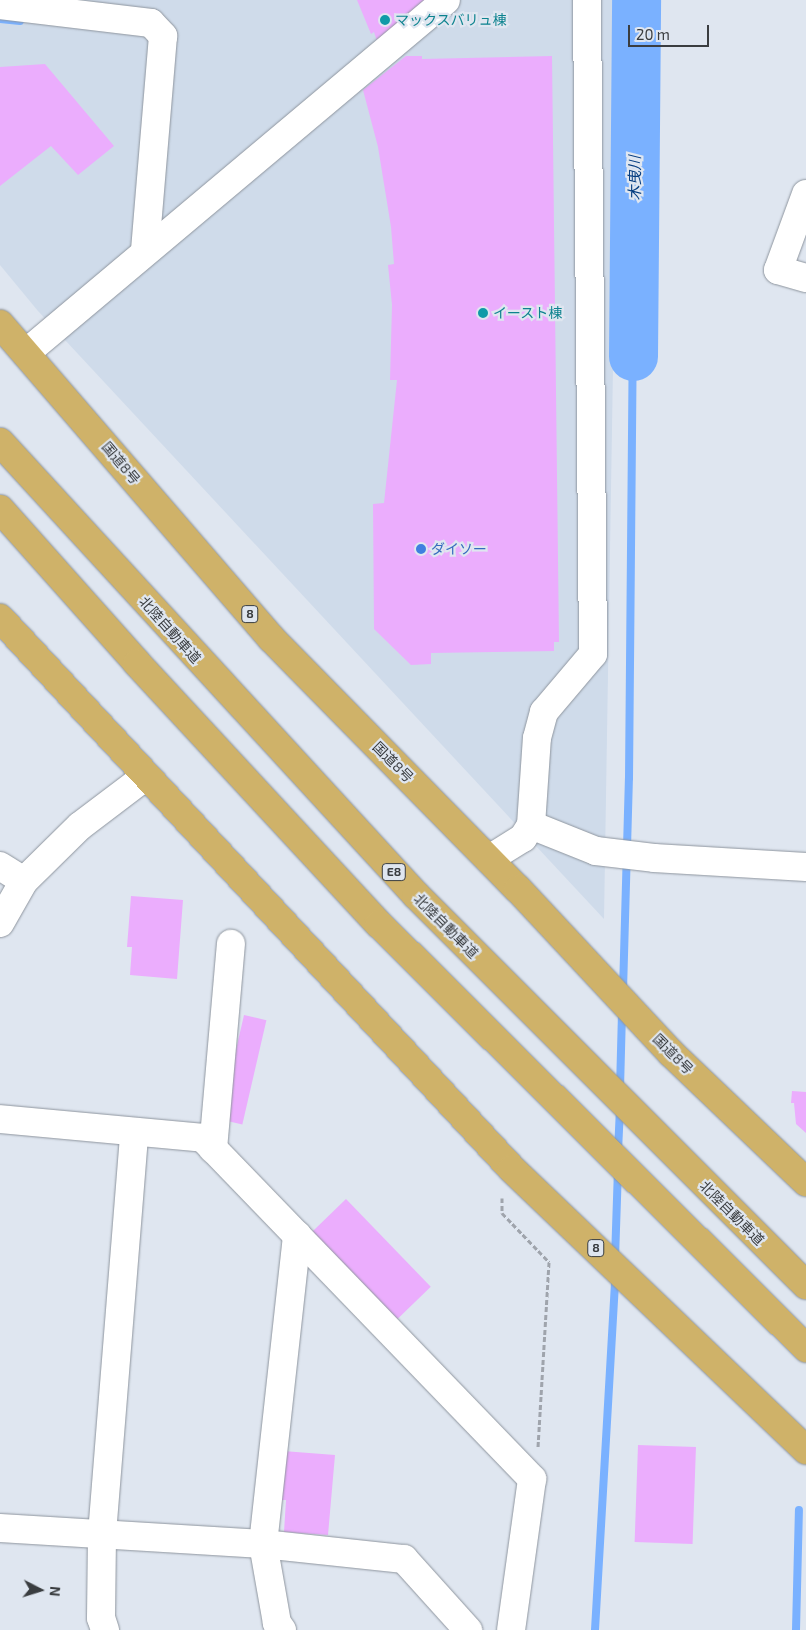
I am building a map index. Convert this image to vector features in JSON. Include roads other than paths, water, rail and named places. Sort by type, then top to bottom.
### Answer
[{"type":"highway","name":"国道8号","points":[[0,324],[27,352],[271,638],[518,888],[671,1053],[806,1182]]},
{"type":"highway","name":"北陸自動車道","points":[[0,442],[416,895],[806,1285]]},
{"type":"highway","points":[[0,509],[137,663],[379,924],[806,1348]]},
{"type":"highway","name":"8","points":[[0,618],[507,1163],[806,1450]]},
{"type":"street","points":[[27,352],[145,250],[446,0]]},
{"type":"street","points":[[490,859],[523,838],[531,825],[538,738],[544,712],[593,654],[587,0]]},
{"type":"street","points":[[0,5],[152,23],[163,36],[145,250]]},
{"type":"street","points":[[806,194],[778,270],[806,278]]},
{"type":"street","points":[[0,923],[24,881],[80,826],[146,776]]},
{"type":"street","points":[[531,825],[596,851],[654,858],[806,867]]},
{"type":"street","points":[[0,866],[24,881]]},
{"type":"street","points":[[213,1149],[231,944]]},
{"type":"street","points":[[0,1119],[203,1138],[532,1479],[511,1630]]},
{"type":"street","points":[[105,1630],[101,1618],[102,1534],[134,1132]]},
{"type":"street","points":[[282,1630],[277,1623],[262,1544],[297,1235]]},
{"type":"street","points":[[0,1528],[262,1544],[404,1559],[468,1630]]},
{"type":"waterway","name":"木曳川","points":[[633,356],[636,0]]},
{"type":"waterway","points":[[0,19],[20,21]]},
{"type":"waterway","points":[[623,991],[629,778],[633,356]]},
{"type":"waterway","points":[[620,1089],[622,1010]]},
{"type":"waterway","points":[[618,1151],[620,1108]]},
{"type":"waterway","points":[[615,1259],[618,1170]]},
{"type":"waterway","points":[[595,1630],[615,1278]]},
{"type":"waterway","points":[[796,1630],[799,1510]]},
{"type":"place","name":"マックスバリュ棟","points":[[385,20]]},
{"type":"place","name":"イースト棟","points":[[483,313]]},
{"type":"place","name":"ダイソー","points":[[421,549]]}]
